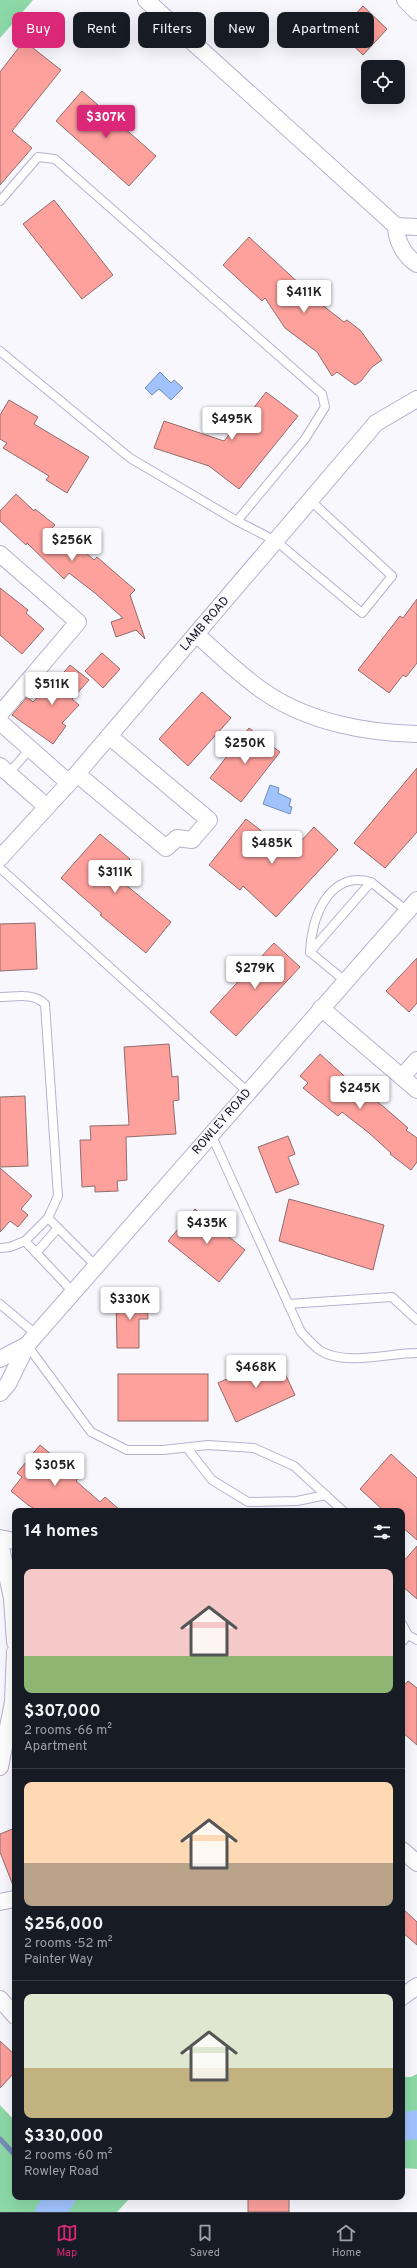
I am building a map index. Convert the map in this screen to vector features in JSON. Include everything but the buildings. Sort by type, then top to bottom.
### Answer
[{"type":"street","points":[[146,0],[396,226],[417,227]]},
{"type":"street","points":[[405,0],[417,12]]},
{"type":"street","points":[[396,226],[396,238],[412,260],[417,264]]},
{"type":"street","name":"LAMB ROAD","points":[[0,858],[73,778],[376,423],[417,399]]},
{"type":"street","points":[[0,554],[78,622],[0,714]]},
{"type":"street","points":[[196,634],[240,674],[267,694],[295,708],[354,728],[385,733],[417,734]]},
{"type":"street","points":[[0,722],[30,749],[73,778],[166,848],[177,838],[192,840],[209,820],[109,736]]},
{"type":"street","points":[[4,770],[47,807]]},
{"type":"street","name":"ROWLEY ROAD","points":[[0,1393],[8,1384],[32,1340],[412,905]]},
{"type":"street","points":[[321,1008],[417,1090]]},
{"type":"street","points":[[402,1077],[417,1060]]},
{"type":"street","name":"ROWLEY ROAD","points":[[0,1359],[32,1340]]},
{"type":"street","points":[[0,1538],[12,1540]]},
{"type":"street","points":[[0,1543],[12,1598]]},
{"type":"street","points":[[0,1768],[12,1723]]},
{"type":"street","points":[[405,1853],[417,1863]]},
{"type":"street","points":[[0,1902],[12,1900]]},
{"type":"street","points":[[405,1995],[417,1986]]},
{"type":"street","points":[[0,1999],[12,2013]]},
{"type":"lane","points":[[0,201],[38,157],[55,159],[322,394],[325,406],[309,432],[237,521]]},
{"type":"lane","points":[[0,351],[130,458],[237,521],[276,540],[362,613],[392,576],[311,501]]},
{"type":"lane","points":[[4,770],[30,749]]},
{"type":"lane","points":[[0,868],[248,1092]]},
{"type":"lane","points":[[310,952],[314,919],[324,901],[345,882],[360,879],[371,882],[412,905]]},
{"type":"lane","points":[[310,952],[371,882]]},
{"type":"lane","points":[[310,952],[345,981]]},
{"type":"lane","points":[[0,998],[32,996],[40,999],[45,1004],[58,1196],[48,1218],[25,1241],[10,1247],[0,1248]]},
{"type":"lane","points":[[211,1134],[301,1332],[322,1352],[352,1359],[399,1353],[417,1353]]},
{"type":"lane","points":[[48,1218],[96,1266]]},
{"type":"lane","points":[[36,1253],[58,1228]]},
{"type":"lane","points":[[25,1241],[73,1292]]},
{"type":"lane","points":[[288,1304],[392,1297],[417,1320]]},
{"type":"lane","points":[[0,1304],[32,1340],[91,1432],[127,1450],[187,1448],[208,1445],[254,1448],[294,1466],[340,1508]]},
{"type":"lane","points":[[187,1448],[212,1480],[248,1502],[297,1500],[326,1496]]},
{"type":"lane","points":[[405,1630],[408,1635],[417,1640]]},
{"type":"lane","points":[[405,1638],[408,1635]]},
{"type":"green space","points":[[0,0],[33,0],[23,12],[12,12],[12,24],[0,38]]},
{"type":"green space","points":[[417,2074],[417,2169],[405,2168],[405,2077],[411,2077]]},
{"type":"green space","points":[[0,2105],[12,2118],[12,2200],[128,2200],[117,2212],[0,2212]]},
{"type":"water","points":[[160,372],[171,383],[174,380],[183,388],[171,400],[159,389],[152,395],[145,388]]},
{"type":"water","points":[[270,785],[279,788],[278,793],[291,799],[289,806],[292,807],[290,814],[263,804]]},
{"type":"waterway","points":[[405,2126],[417,2125]]},
{"type":"waterway","points":[[0,2139],[12,2152]]},
{"type":"waterway","points":[[50,2212],[59,2200]]}]
